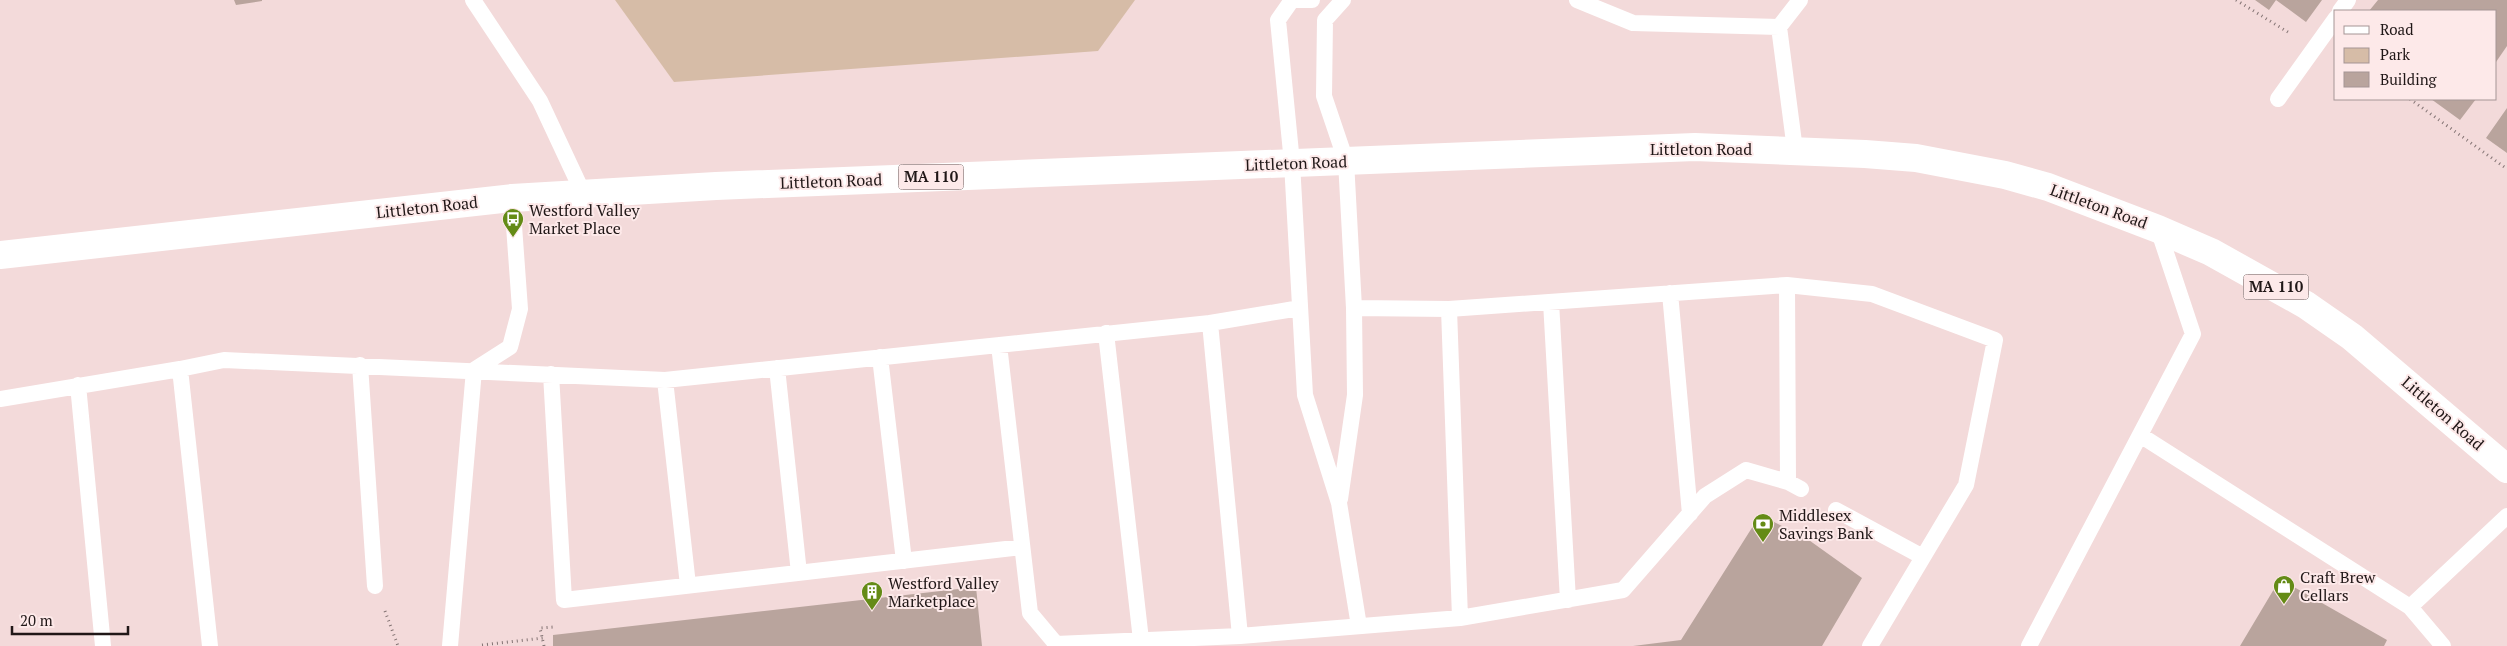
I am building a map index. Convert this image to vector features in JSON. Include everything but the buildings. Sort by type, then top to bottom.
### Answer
[{"type":"main road","name":"Littleton Road","points":[[0,255],[512,198],[583,193],[1695,147],[1795,150],[1916,158],[2005,176],[2048,187],[2158,229],[2211,252],[2306,304],[2352,337],[2507,469]]},
{"type":"lane","points":[[473,0],[540,101],[583,193]]},
{"type":"lane","points":[[1312,0],[1291,0],[1278,20],[1292,163],[1305,395],[1339,503],[1359,626]]},
{"type":"lane","points":[[1339,503],[1355,395],[1354,308],[1346,161],[1324,96],[1325,20],[1343,0]]},
{"type":"lane","points":[[1579,0],[1633,23],[1779,27]]},
{"type":"lane","points":[[1795,150],[1779,27],[1800,0]]},
{"type":"lane","points":[[2278,98],[2334,21]]},
{"type":"lane","points":[[474,370],[510,347],[520,309],[512,198]]},
{"type":"lane","points":[[2030,646],[2193,334],[2158,229]]},
{"type":"lane","points":[[1354,308],[1449,309],[1786,285],[1872,294],[1995,340],[1966,485],[1870,646]]},
{"type":"lane","points":[[999,345],[1030,613],[1056,644],[1240,636],[1460,618],[1624,590],[1705,496],[1746,470],[1794,486],[1786,285]]},
{"type":"lane","points":[[1670,293],[1690,514]]},
{"type":"lane","points":[[1551,302],[1568,600]]},
{"type":"lane","points":[[0,399],[224,360],[665,380],[1210,323],[1300,308]]},
{"type":"lane","points":[[1449,309],[1460,618]]},
{"type":"lane","points":[[1210,323],[1240,636]]},
{"type":"lane","points":[[1106,333],[1141,640]]},
{"type":"lane","points":[[880,357],[904,561]]},
{"type":"lane","points":[[360,365],[376,586]]},
{"type":"lane","points":[[777,368],[799,573]]},
{"type":"lane","points":[[180,369],[210,646]]},
{"type":"lane","points":[[450,646],[474,370]]},
{"type":"lane","points":[[550,374],[564,600],[1022,547]]},
{"type":"lane","points":[[665,380],[688,585]]},
{"type":"lane","points":[[78,385],[103,646]]},
{"type":"lane","points":[[2140,435],[2410,607],[2443,646]]},
{"type":"lane","points":[[1836,510],[1923,557]]},
{"type":"lane","points":[[2410,607],[2507,516]]},
{"type":"path","points":[[2236,0],[2295,37]]},
{"type":"path","points":[[2411,100],[2507,169]]},
{"type":"path","points":[[376,586],[398,646]]},
{"type":"path","points":[[482,645],[543,638]]},
{"type":"green space","points":[[615,0],[1135,0],[1098,51],[674,82]]},
{"type":"place","name":"Westford Valley Market Place","points":[[513,238]]},
{"type":"place","name":"Middlesex Savings Bank","points":[[1763,543]]},
{"type":"place","name":"Craft Brew Cellars","points":[[2284,605]]},
{"type":"place","name":"Westford Valley Marketplace","points":[[872,611]]}]
